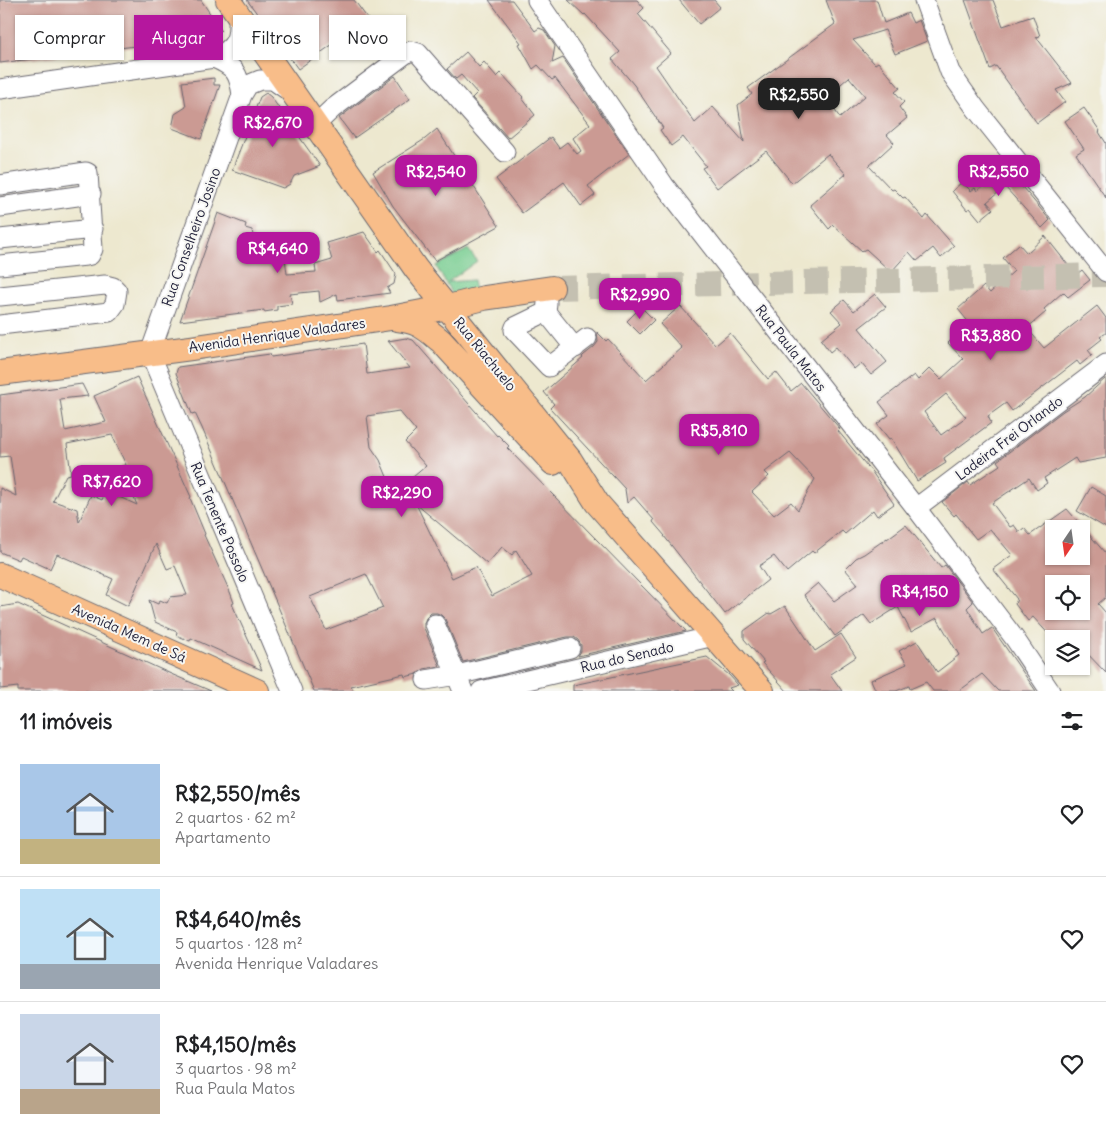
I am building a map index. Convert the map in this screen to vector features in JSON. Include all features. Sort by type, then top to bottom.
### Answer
[{"type":"main road","name":"Rua Riachuelo","points":[[233,7],[416,269],[570,460],[597,503],[762,691]]},
{"type":"main road","name":"Avenida Henrique Valadares","points":[[0,373],[391,318],[484,298],[548,296]]},
{"type":"main road","points":[[391,318],[409,320],[420,324],[440,341],[561,471],[597,503]]},
{"type":"main road","name":"Avenida Mem de Sá","points":[[0,575],[11,587],[257,691]]},
{"type":"street","name":"Rua Paula Matos","points":[[537,0],[664,185],[916,508],[1015,639],[1050,691]]},
{"type":"street","points":[[924,0],[950,72],[976,109],[1106,272]]},
{"type":"street","points":[[223,54],[234,46],[239,33],[233,7]]},
{"type":"street","points":[[315,125],[332,109],[408,52],[414,51],[418,53],[505,152]]},
{"type":"street","points":[[0,90],[201,60]]},
{"type":"street","points":[[219,60],[227,63],[240,79],[242,95]]},
{"type":"street","points":[[242,95],[248,84],[260,80],[273,80],[294,94]]},
{"type":"street","name":"Rua Conselheiro Josino","points":[[150,353],[242,95]]},
{"type":"street","points":[[0,185],[86,172],[89,176],[93,229],[93,249],[90,255],[0,265]]},
{"type":"street","points":[[0,207],[91,194]]},
{"type":"street","points":[[0,240],[93,229]]},
{"type":"street","points":[[58,233],[62,259]]},
{"type":"street","points":[[34,236],[36,261]]},
{"type":"street","points":[[0,296],[105,285],[117,291],[115,304],[109,312],[0,326]]},
{"type":"street","points":[[548,296],[581,343],[549,367],[514,330],[548,296]]},
{"type":"street","name":"Rua Tenente Possolo","points":[[150,353],[292,691]]},
{"type":"street","name":"Ladeira Frei Orlando","points":[[916,508],[1105,367]]},
{"type":"street","points":[[435,624],[460,683]]},
{"type":"street","name":"Rua do Senado","points":[[480,691],[714,636]]},
{"type":"street","points":[[426,680],[460,683],[546,654],[570,648]]},
{"type":"street","points":[[546,654],[552,674]]},
{"type":"green space","points":[[468,249],[477,261],[448,282],[473,280],[476,297],[456,301],[436,266]]},
{"type":"building","points":[[0,0],[201,0],[211,15],[134,15],[134,46],[124,47],[124,15],[15,15],[15,60],[24,60],[0,63]]},
{"type":"building","points":[[247,0],[354,0],[365,15],[329,15],[329,47],[319,54],[319,15],[258,15]]},
{"type":"building","points":[[489,0],[512,0],[535,31],[539,28],[544,30],[555,46],[552,63],[563,58],[629,154],[588,186],[595,195],[581,206],[564,182],[522,213],[496,179],[551,137],[559,148],[567,142],[577,154],[581,151],[573,138],[590,124],[555,78],[552,80],[538,65],[533,69],[519,44],[521,43]]},
{"type":"building","points":[[568,0],[637,0],[644,8],[638,14],[671,53],[656,66],[695,123],[713,107],[744,142],[738,105],[752,94],[748,88],[835,24],[826,0],[877,0],[884,23],[908,13],[913,23],[919,20],[927,41],[895,54],[885,30],[853,40],[875,64],[878,62],[900,88],[895,92],[904,102],[899,107],[907,118],[887,135],[894,143],[869,166],[892,190],[894,189],[903,198],[905,197],[924,219],[927,215],[954,246],[941,258],[933,248],[917,261],[909,252],[891,272],[866,249],[862,251],[833,225],[829,229],[810,205],[846,174],[828,154],[792,183],[766,151],[717,188],[702,168],[706,166],[683,137],[671,146],[660,130],[663,128],[634,85],[612,59],[620,52]],"holes":[[[849,77],[865,96],[840,118],[826,97]]]},
{"type":"building","points":[[679,0],[714,0],[720,7],[699,24]]},
{"type":"building","points":[[965,0],[993,0],[1003,26],[1033,16],[1040,36],[1036,37],[1072,83],[1056,90],[1065,102],[1037,123],[996,66],[990,69]]},
{"type":"building","points":[[466,52],[479,67],[484,62],[497,77],[501,73],[523,97],[535,115],[508,138],[472,98],[477,93],[461,75],[456,79],[447,69]]},
{"type":"building","points":[[291,60],[311,60],[298,69]]},
{"type":"building","points":[[395,76],[410,99],[354,138],[339,118]]},
{"type":"building","points":[[214,78],[214,85],[220,85],[201,139],[172,128],[175,114],[186,107],[182,82]]},
{"type":"building","points":[[266,93],[271,97],[320,166],[294,176],[290,184],[283,188],[232,170],[260,97]]},
{"type":"building","points":[[1084,108],[1106,143],[1106,198],[1076,154],[1084,149],[1065,121]]},
{"type":"building","points":[[437,129],[499,226],[435,261],[393,206],[373,172],[425,139]]},
{"type":"building","points":[[1006,168],[1050,220],[1042,228],[1005,187],[987,202],[993,209],[980,220],[970,208],[967,210],[952,191],[962,182],[971,191],[975,188],[977,191]]},
{"type":"building","points":[[218,213],[246,224],[245,228],[252,230],[255,247],[269,246],[270,252],[284,250],[287,274],[316,272],[315,265],[332,260],[327,243],[364,232],[378,252],[380,250],[396,274],[394,284],[387,288],[390,293],[338,300],[337,294],[320,302],[319,291],[290,294],[292,304],[277,306],[277,310],[180,321]]},
{"type":"building","points":[[1045,236],[1076,275],[1082,270],[1090,280],[1068,297],[1063,292],[1044,309],[1046,312],[1027,328],[1044,348],[1097,306],[1106,318],[1106,333],[1100,337],[1102,339],[1088,350],[1092,355],[1080,365],[1077,361],[1012,411],[1006,403],[988,416],[991,423],[944,458],[946,463],[917,481],[891,438],[889,439],[877,424],[889,415],[879,402],[914,375],[918,380],[930,368],[941,379],[963,359],[948,343],[970,324],[958,309],[984,286],[990,293],[1014,271],[1003,258],[1019,244],[1027,253]],"holes":[[[946,394],[966,417],[941,435],[924,412]]]},
{"type":"building","points":[[875,294],[886,307],[859,328],[887,362],[871,375],[861,363],[854,369],[836,347],[830,352],[821,340],[842,323],[831,311],[844,300],[854,311]]},
{"type":"building","points":[[680,306],[716,345],[730,333],[768,379],[776,372],[791,391],[801,383],[840,429],[838,431],[872,472],[894,504],[877,516],[873,510],[845,534],[842,531],[814,553],[812,551],[787,572],[774,556],[759,566],[768,580],[725,614],[653,522],[654,520],[634,497],[627,503],[625,489],[550,408],[554,404],[544,392],[594,347],[598,342],[597,332],[606,341],[608,339],[646,380],[682,348],[660,324]],"holes":[[[790,453],[815,479],[798,510],[791,502],[774,515],[752,492],[769,476],[765,472]]]},
{"type":"building","points":[[641,307],[654,320],[640,334],[627,321]]},
{"type":"building","points":[[406,338],[413,340],[497,436],[509,446],[507,448],[686,631],[578,656],[581,651],[581,645],[574,637],[567,637],[463,662],[445,619],[437,613],[431,613],[426,618],[424,628],[440,666],[424,669],[417,674],[405,677],[404,674],[351,686],[354,691],[314,691],[202,428],[195,413],[192,414],[176,373],[178,367],[270,354],[271,357],[363,344],[367,374],[410,368],[388,341]],"holes":[[[399,411],[416,431],[405,442],[426,466],[400,488],[394,480],[390,484],[380,460],[371,447],[367,416]],[[416,504],[487,564],[502,547],[512,555],[516,550],[532,576],[492,596],[476,567],[452,578]],[[366,574],[383,608],[326,630],[310,597]]]},
{"type":"building","points":[[137,377],[191,497],[204,535],[230,592],[234,603],[232,604],[262,670],[191,638],[190,641],[176,635],[177,632],[155,622],[149,600],[158,604],[160,600],[167,603],[170,597],[187,595],[175,566],[167,569],[156,544],[128,606],[106,595],[113,579],[57,554],[50,569],[21,556],[19,560],[0,552],[0,488],[16,496],[10,456],[0,457],[0,395],[82,384],[88,396],[60,399],[65,431],[106,422],[94,396]],"holes":[[[112,435],[126,465],[121,467],[137,505],[106,491],[102,500],[91,495],[79,522],[77,509],[53,501],[66,475],[71,474],[67,444]]]},
{"type":"building","points":[[1106,378],[1106,458],[1078,463],[1075,458],[1044,478],[1047,483],[1037,490],[1029,478],[992,503],[1010,527],[1014,525],[1019,532],[1024,528],[1030,535],[1045,524],[1045,565],[1090,565],[1090,536],[1106,554],[1106,597],[1098,604],[1106,613],[1106,673],[1090,656],[1090,630],[1045,630],[1033,617],[1028,621],[1015,604],[1017,599],[993,569],[1012,555],[990,529],[976,539],[956,514],[954,516],[942,502],[968,482],[970,485],[1000,465],[997,461],[1063,411],[1085,397]]},
{"type":"building","points":[[1091,487],[1106,496],[1106,528],[1077,511]]},
{"type":"building","points":[[1067,509],[1077,520],[1051,520]]},
{"type":"building","points":[[906,525],[941,568],[945,565],[973,602],[967,608],[983,634],[992,628],[1036,691],[998,691],[982,674],[959,691],[933,691],[926,682],[910,689],[909,686],[896,691],[876,691],[871,680],[907,664],[899,651],[917,641],[937,672],[959,655],[937,618],[911,632],[898,607],[871,624],[864,615],[835,636],[804,595],[818,583],[834,601],[858,584],[845,569],[856,558]]},
{"type":"building","points":[[18,604],[211,691],[18,691],[18,687],[0,689],[0,607]]},
{"type":"building","points":[[785,606],[815,651],[841,634],[856,657],[830,674],[842,691],[787,691],[744,639],[744,631],[769,613],[771,614]]},
{"type":"building","points":[[707,657],[738,685],[729,688],[732,691],[573,691],[573,685]]},
{"type":"tunnel","points":[[552,288],[1106,275]]}]
